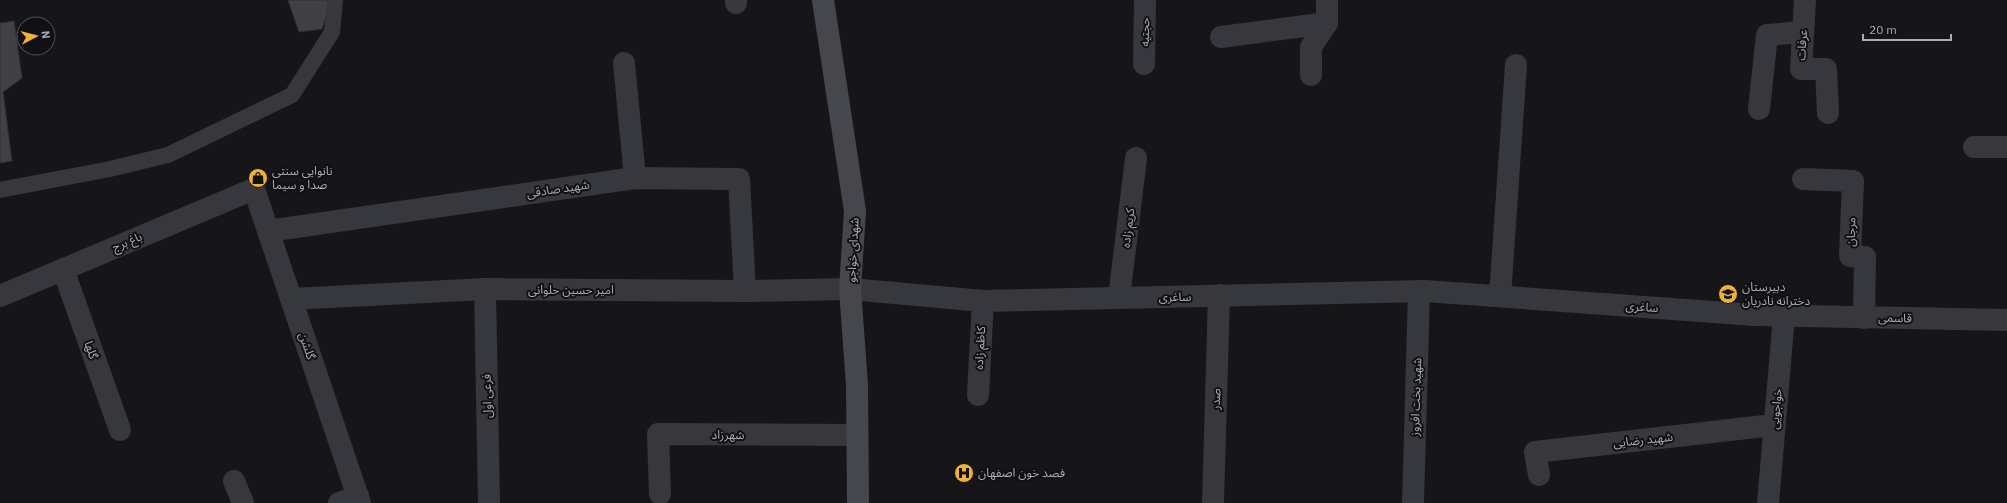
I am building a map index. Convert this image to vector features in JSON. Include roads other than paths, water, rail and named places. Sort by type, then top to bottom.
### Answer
[{"type":"main road","name":"شهدای خواجو","points":[[823,0],[855,211],[850,289],[857,385],[858,503]]},
{"type":"street","name":"حجتیه","points":[[1144,64],[1145,0]]},
{"type":"street","points":[[1311,75],[1311,47],[1327,23],[1326,0]]},
{"type":"street","name":"عرفات","points":[[1805,0],[1801,69],[1826,69],[1828,113]]},
{"type":"street","points":[[1221,37],[1327,23]]},
{"type":"street","points":[[1759,109],[1767,35],[1803,32]]},
{"type":"street","points":[[624,63],[635,178]]},
{"type":"street","points":[[1500,296],[1516,65]]},
{"type":"street","points":[[1974,147],[2007,147]]},
{"type":"street","name":"کریم زاده","points":[[1119,298],[1136,158]]},
{"type":"street","name":"شهید صادقی","points":[[268,231],[635,178],[739,179],[745,291]]},
{"type":"street","name":"مرجان","points":[[1803,179],[1853,182],[1850,256],[1865,257],[1864,318]]},
{"type":"street","name":"گلشن","points":[[254,189],[291,300],[352,501]]},
{"type":"street","name":"باغ برج","points":[[0,296],[254,189]]},
{"type":"street","name":"گلها","points":[[63,269],[120,430]]},
{"type":"street","name":"امیر حسین حلوانی","points":[[291,300],[485,289],[745,291],[850,289]]},
{"type":"street","name":"فرعی اول","points":[[485,289],[489,503]]},
{"type":"street","name":"ساغری","points":[[850,289],[983,301],[1419,291],[1784,316]]},
{"type":"street","name":"شهید بخت افروز","points":[[1413,503],[1419,291]]},
{"type":"street","name":"صدر","points":[[1213,503],[1219,296]]},
{"type":"street","name":"کاظم زاده","points":[[978,395],[983,301]]},
{"type":"street","name":"قاسمی","points":[[1784,316],[2007,320]]},
{"type":"street","name":"خواجویی","points":[[1768,503],[1784,316]]},
{"type":"street","name":"شهید رضایی","points":[[1539,474],[1535,452],[1774,425]]},
{"type":"street","name":"شهرزاد","points":[[660,494],[658,434],[857,435]]},
{"type":"street","points":[[234,481],[243,503]]},
{"type":"lane","points":[[0,190],[110,169],[168,155],[292,95],[332,32],[335,0]]},
{"type":"place","name":"نانوایی سنتی صدا و سیما","points":[[258,178]]},
{"type":"place","name":"دبیرستان دخترانه نادریان","points":[[1728,294]]},
{"type":"place","name":"فصد خون اصفهان","points":[[964,473]]}]
